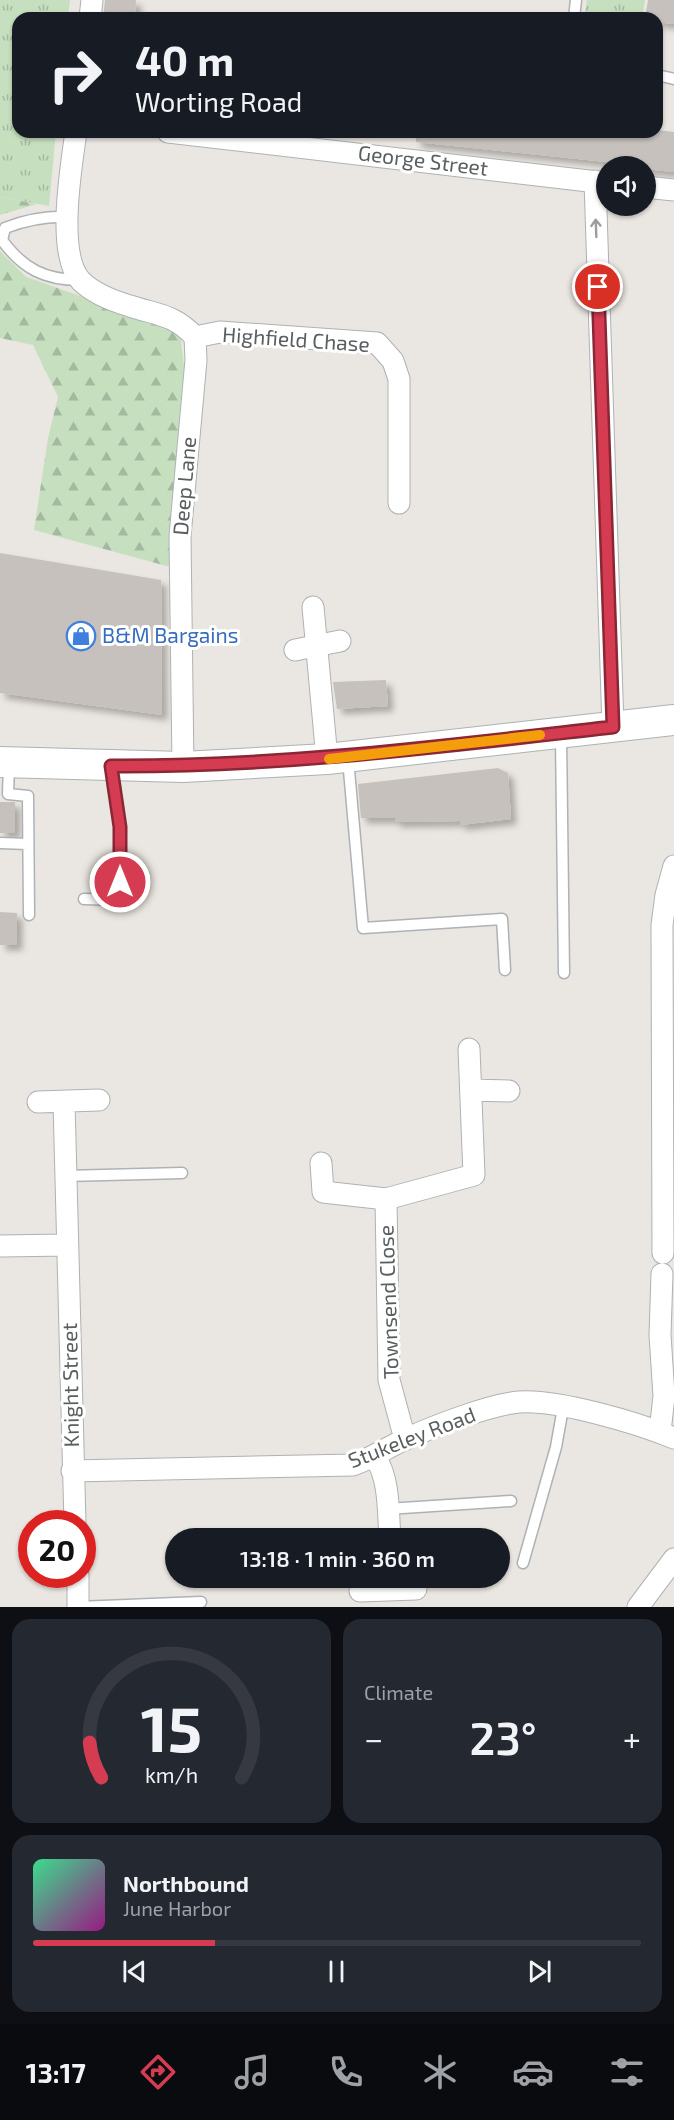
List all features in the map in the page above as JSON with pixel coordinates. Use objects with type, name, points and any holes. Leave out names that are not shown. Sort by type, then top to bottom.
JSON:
[{"type":"street","points":[[75,138],[68,217],[68,251],[80,280],[110,300],[170,316],[195,337]]},
{"type":"street","name":"George Street","points":[[220,138],[596,182]]},
{"type":"street","points":[[656,188],[674,190]]},
{"type":"street","points":[[601,216],[613,727]]},
{"type":"street","name":"Highfield Chase","points":[[195,337],[220,333],[377,343],[393,361],[399,379],[399,503]]},
{"type":"street","name":"Deep Lane","points":[[183,766],[180,536],[196,360],[195,337]]},
{"type":"street","points":[[313,607],[337,758]]},
{"type":"street","points":[[295,650],[340,641]]},
{"type":"street","points":[[5,762],[183,766],[337,758],[674,720]]},
{"type":"street","points":[[667,1435],[660,1335],[666,1267],[662,935],[666,895],[674,866]]},
{"type":"street","name":"Townsend Close","points":[[321,1163],[323,1192],[386,1199],[474,1175],[469,1048]]},
{"type":"street","points":[[471,1090],[509,1091]]},
{"type":"street","points":[[38,1102],[99,1100]]},
{"type":"street","name":"Knight Street","points":[[64,1102],[67,1245],[72,1335],[74,1510]]},
{"type":"street","name":"Townsend Close","points":[[386,1199],[389,1380],[405,1439]]},
{"type":"street","points":[[0,1246],[67,1245]]},
{"type":"street","name":"Stukeley Road","points":[[72,1471],[353,1465],[375,1457],[405,1439],[506,1404],[526,1402],[615,1418],[667,1435]]},
{"type":"street","points":[[375,1457],[380,1464],[389,1528]]},
{"type":"street","points":[[638,1607],[674,1559]]},
{"type":"street","points":[[78,1588],[78,1607]]},
{"type":"street","points":[[360,1591],[374,1588]]},
{"type":"street","points":[[411,1588],[416,1589]]},
{"type":"lane","points":[[68,217],[48,216],[19,223],[5,228],[2,240],[12,254],[39,273],[53,279],[80,280]]},
{"type":"lane","points":[[561,732],[564,973]]},
{"type":"lane","points":[[337,758],[363,928],[502,919],[505,970]]},
{"type":"lane","points":[[5,762],[8,794],[28,796],[29,915]]},
{"type":"lane","points":[[84,899],[120,900],[120,827],[111,766]]},
{"type":"lane","points":[[0,843],[28,844]]},
{"type":"lane","points":[[65,1176],[182,1173]]},
{"type":"lane","points":[[523,1563],[556,1447],[563,1408]]},
{"type":"lane","points":[[387,1509],[511,1501]]},
{"type":"lane","points":[[78,1607],[201,1602]]},
{"type":"green space","points":[[0,0],[70,0],[69,12],[12,12],[12,138],[55,138],[49,206],[0,197]]},
{"type":"green space","points":[[587,0],[645,0],[643,12],[585,12]]},
{"type":"green space","points":[[0,197],[37,204],[0,215]]},
{"type":"green space","points":[[0,251],[26,277],[180,331],[186,385],[174,568],[34,530],[48,438],[58,397],[33,345],[0,338]]},
{"type":"building","points":[[105,0],[136,0],[135,12],[104,12]]},
{"type":"building","points":[[648,0],[674,0],[674,24],[663,23],[663,12],[646,12]]},
{"type":"building","points":[[663,131],[674,132],[674,172],[656,170],[656,156],[596,156],[596,161],[416,142],[416,138],[663,138]]},
{"type":"building","name":"B&M Bargains","points":[[0,553],[161,580],[162,715],[0,693]]},
{"type":"building","points":[[386,680],[388,706],[337,709],[333,682]]},
{"type":"building","points":[[498,768],[508,773],[511,819],[460,825],[460,821],[395,822],[395,818],[361,818],[358,784]]},
{"type":"building","points":[[0,802],[15,802],[15,833],[0,833]]},
{"type":"building","points":[[0,912],[17,913],[17,945],[0,945]]},
{"type":"slow traffic","points":[[329,759],[540,735]]},
{"type":"place","name":"B&M Bargains","points":[[81,636]]},
{"type":"route","points":[[120,882],[120,827],[111,766],[183,766],[327,759],[613,727],[598,287]]}]
